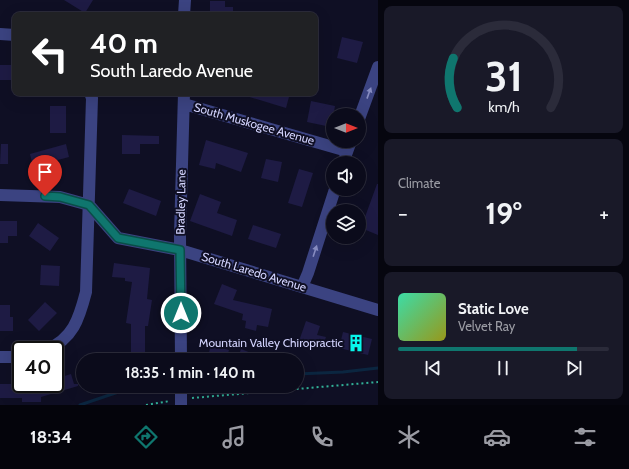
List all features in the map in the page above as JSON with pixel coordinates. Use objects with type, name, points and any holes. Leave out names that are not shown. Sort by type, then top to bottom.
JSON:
[{"type":"street","points":[[184,0],[184,12]]},
{"type":"street","points":[[0,34],[12,35]]},
{"type":"street","points":[[363,108],[378,67]]},
{"type":"street","points":[[62,341],[70,334],[80,315],[86,292],[91,96]]},
{"type":"street","name":"South Muskogee Avenue","points":[[184,99],[326,139]]},
{"type":"street","name":"Bradley Lane","points":[[181,353],[180,250],[184,99]]},
{"type":"street","points":[[0,195],[60,197],[89,205]]},
{"type":"street","points":[[302,287],[308,273],[333,196]]},
{"type":"street","name":"South Laredo Avenue","points":[[89,205],[118,238],[180,250],[378,310]]},
{"type":"street","points":[[0,357],[12,357]]},
{"type":"path","points":[[146,405],[378,382]]},
{"type":"building","points":[[64,0],[93,0],[86,12]]},
{"type":"building","points":[[210,1],[225,1],[225,7],[233,7],[233,12],[210,12]]},
{"type":"building","points":[[342,37],[363,42],[357,63],[337,58]]},
{"type":"building","points":[[0,65],[12,65],[12,80],[0,80]]},
{"type":"building","points":[[246,96],[289,96],[286,108]]},
{"type":"building","points":[[311,101],[335,106],[335,108],[326,108],[326,126],[307,122]]},
{"type":"building","points":[[50,106],[66,106],[66,133],[50,133]]},
{"type":"building","points":[[122,135],[159,136],[159,144],[140,144],[140,154],[122,154]]},
{"type":"building","points":[[206,140],[248,153],[241,172],[216,163],[215,169],[199,165]]},
{"type":"building","points":[[1,144],[8,144],[8,164],[0,164]]},
{"type":"building","points":[[66,144],[69,157],[54,161],[55,165],[34,171],[30,154]]},
{"type":"building","points":[[266,159],[282,162],[278,182],[261,178]]},
{"type":"building","points":[[299,169],[313,173],[302,207],[288,203]]},
{"type":"building","points":[[378,184],[378,235],[366,230],[366,214]]},
{"type":"building","points":[[129,189],[161,201],[156,216],[123,203]]},
{"type":"building","points":[[200,194],[221,202],[217,213],[237,220],[232,236],[190,221]]},
{"type":"building","points":[[0,221],[17,221],[17,236],[8,236],[8,243],[0,243]]},
{"type":"building","points":[[38,223],[59,238],[50,251],[29,236]]},
{"type":"building","points":[[253,225],[281,234],[276,248],[248,239]]},
{"type":"building","points":[[114,263],[150,268],[147,299],[152,300],[148,326],[145,326],[145,353],[131,353],[131,324],[126,323],[132,282],[125,281],[125,278],[112,277]]},
{"type":"building","points":[[41,265],[60,266],[59,286],[40,285]]},
{"type":"building","points":[[222,284],[237,290],[233,300],[272,309],[268,327],[257,325],[256,331],[245,328],[246,321],[242,320],[243,314],[214,304]]},
{"type":"building","points":[[45,302],[57,313],[39,331],[28,320]]},
{"type":"building","points":[[0,305],[10,305],[10,317],[13,317],[13,331],[0,331]]},
{"type":"building","points":[[306,321],[320,326],[317,335],[326,337],[322,348],[299,341]]},
{"type":"building","name":"Mountain Valley Chiropractic","points":[[343,332],[372,339],[368,355],[339,348]]},
{"type":"building","points":[[212,341],[223,344],[222,348],[229,350],[228,353],[209,353]]},
{"type":"building","points":[[241,349],[251,353],[240,353]]},
{"type":"building","points":[[71,374],[76,387],[64,390],[64,376]]},
{"type":"building","points":[[0,384],[12,384],[12,393],[54,393],[41,397],[41,402],[22,402],[22,398],[0,398]]},
{"type":"waterway","points":[[304,374],[343,372],[378,368]]},
{"type":"waterway","points":[[80,405],[115,393]]},
{"type":"place","name":"Mountain Valley Chiropractic","points":[[356,343]]},
{"type":"route","points":[[45,196],[60,197],[89,205],[118,238],[180,250],[181,313]]}]
